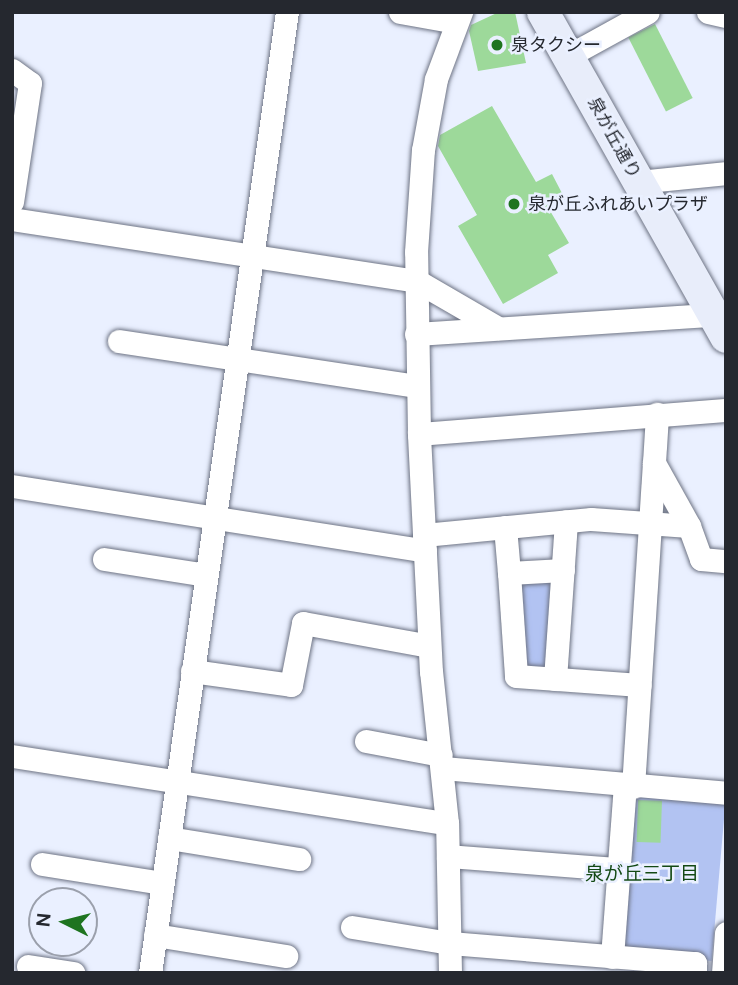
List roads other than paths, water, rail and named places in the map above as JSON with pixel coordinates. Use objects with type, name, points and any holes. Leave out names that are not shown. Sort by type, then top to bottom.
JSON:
[{"type":"street","points":[[149,973],[287,12]]},
{"type":"street","points":[[400,12],[458,17],[436,79],[423,150],[416,334],[429,646],[447,823],[450,973]]},
{"type":"street","name":"泉が丘通り","points":[[544,12],[719,326]]},
{"type":"street","points":[[568,56],[648,12]]},
{"type":"street","points":[[708,12],[726,16]]},
{"type":"street","points":[[12,70],[30,83],[12,202]]},
{"type":"street","points":[[638,182],[726,173]]},
{"type":"street","points":[[12,219],[251,254],[417,282],[498,328]]},
{"type":"street","points":[[416,334],[498,328],[719,326]]},
{"type":"street","points":[[119,341],[418,386]]},
{"type":"street","points":[[419,435],[726,410]]},
{"type":"street","points":[[612,957],[618,869],[640,685],[657,414]]},
{"type":"street","points":[[654,463],[689,526],[701,559],[726,561]]},
{"type":"street","points":[[12,486],[214,518],[425,543],[505,527],[566,522],[651,522],[689,526]]},
{"type":"street","points":[[555,679],[566,522]]},
{"type":"street","points":[[505,527],[516,676],[640,685]]},
{"type":"street","points":[[104,559],[206,575]]},
{"type":"street","points":[[509,573],[563,569]]},
{"type":"street","points":[[192,671],[291,685],[303,624],[429,646]]},
{"type":"street","points":[[366,741],[442,761],[629,786],[726,793]]},
{"type":"street","points":[[12,756],[447,823]]},
{"type":"street","points":[[169,838],[299,859]]},
{"type":"street","points":[[447,856],[618,869]]},
{"type":"street","points":[[42,864],[162,883]]},
{"type":"street","points":[[352,927],[450,943],[695,963],[695,973]]},
{"type":"street","points":[[723,973],[726,933]]},
{"type":"street","points":[[155,935],[286,956]]},
{"type":"street","points":[[29,966],[73,973]]},
{"type":"place","name":"泉タクシー","points":[[497,45]]},
{"type":"place","name":"泉が丘ふれあいプラザ","points":[[514,204]]},
{"type":"district","name":"泉が丘三丁目","points":[[642,874]]}]
